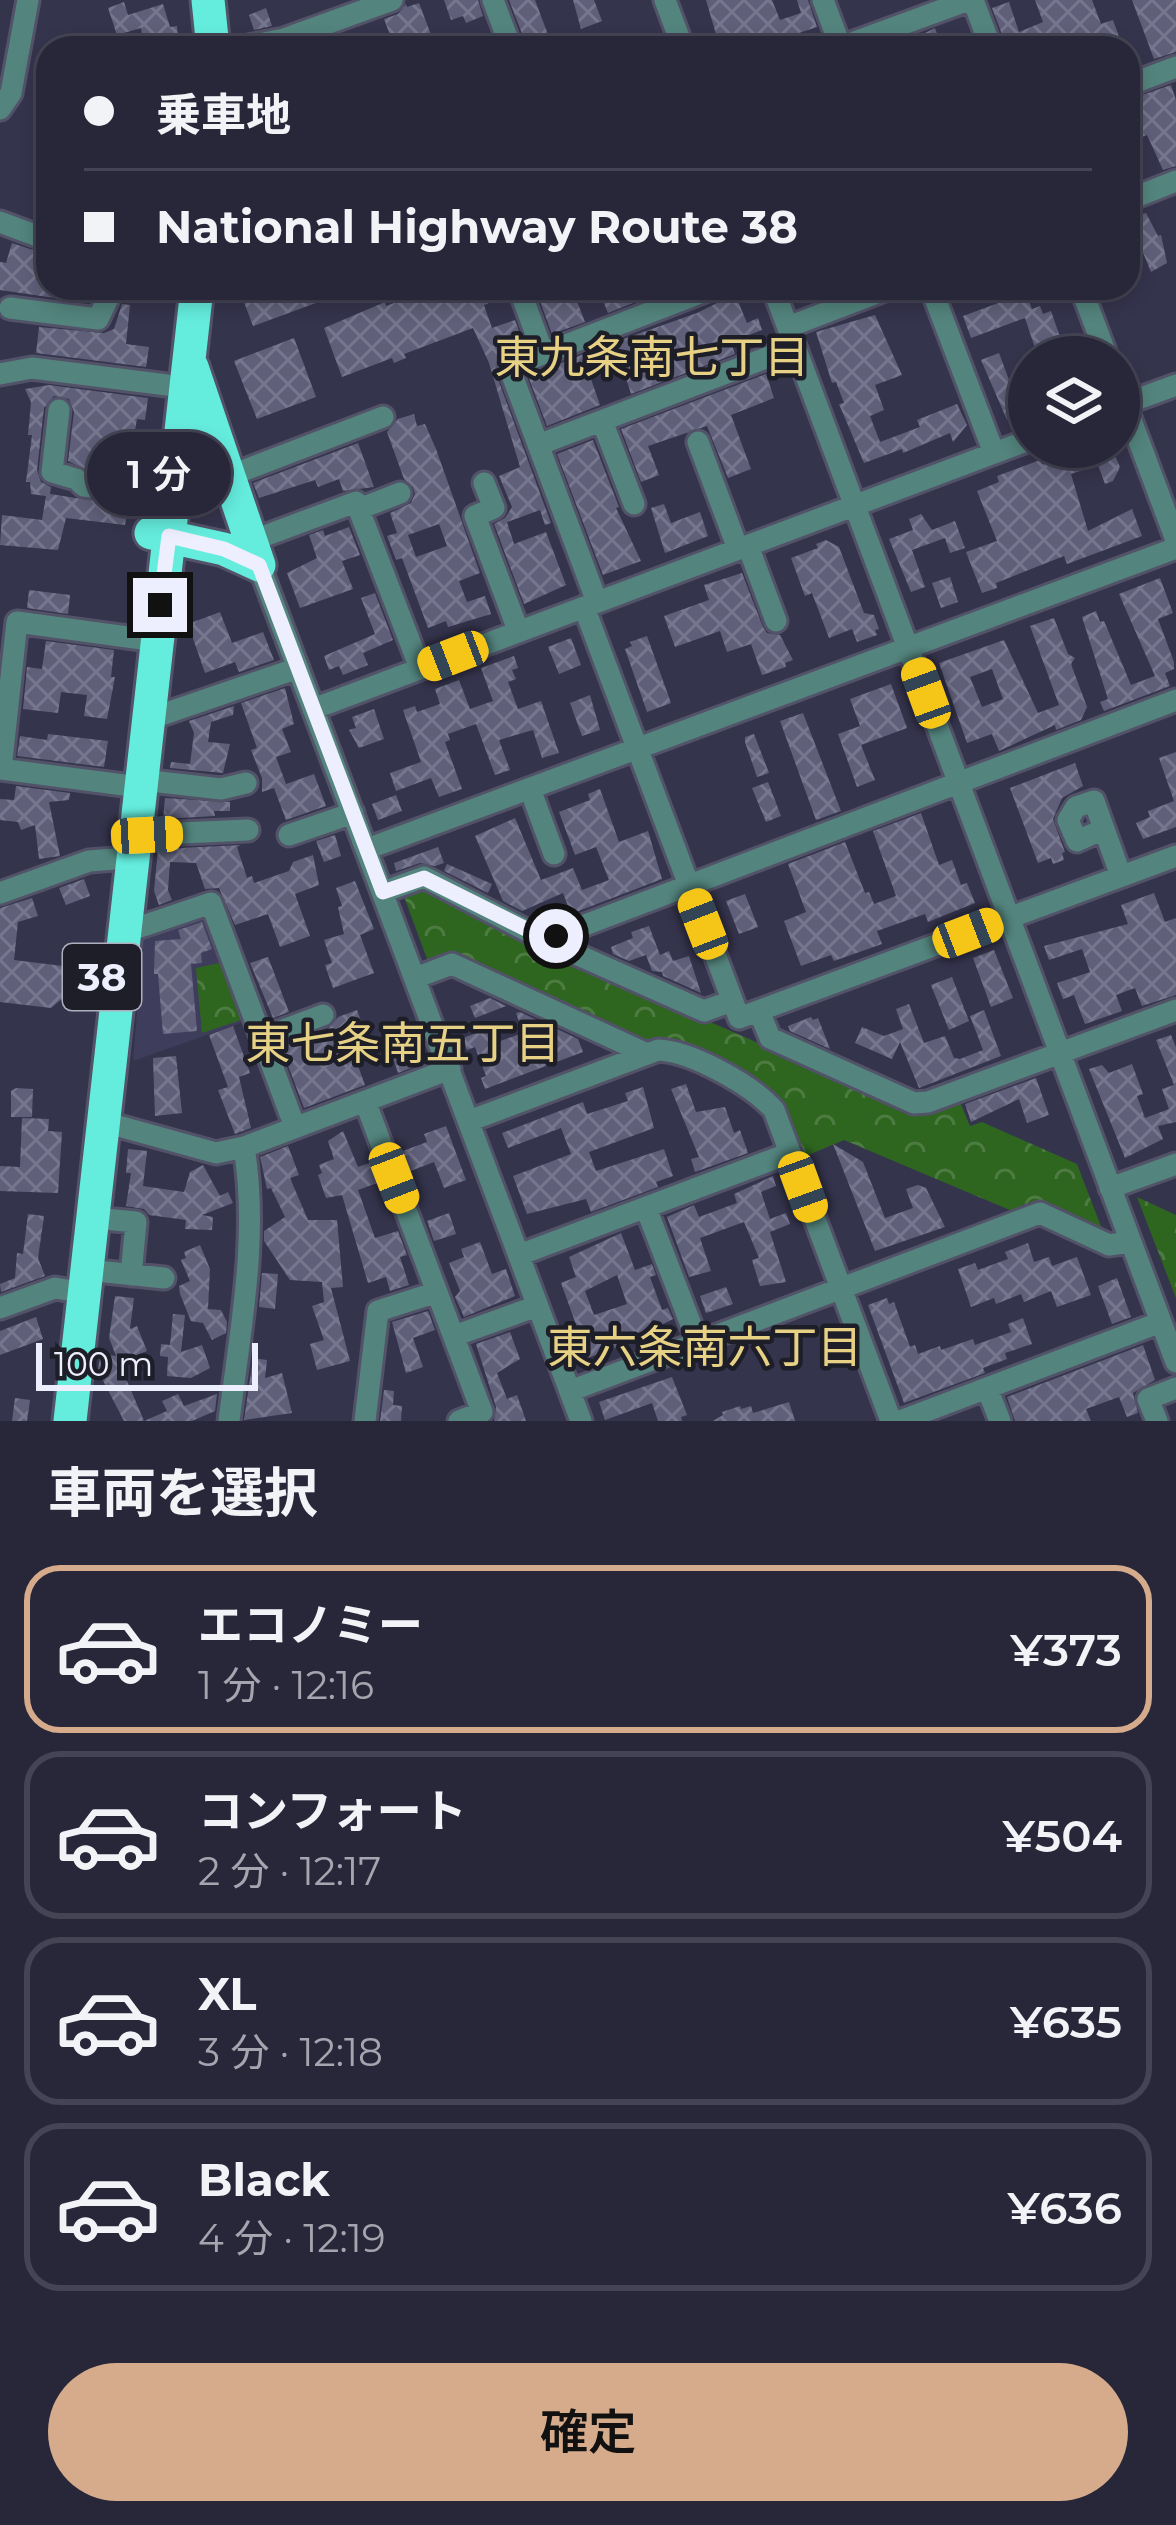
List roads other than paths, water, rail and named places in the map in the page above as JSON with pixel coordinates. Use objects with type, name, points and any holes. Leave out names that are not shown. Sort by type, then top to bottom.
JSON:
[{"type":"highway","points":[[190,0],[194,36]]},
{"type":"highway","points":[[208,0],[212,36]]},
{"type":"highway","name":"38","points":[[133,782],[149,712],[160,534],[155,494],[177,300]]},
{"type":"highway","name":"38","points":[[52,1421],[77,1280],[133,782],[142,639],[196,300]]},
{"type":"highway","points":[[160,534],[255,553],[189,359]]},
{"type":"highway","name":"38","points":[[70,1421],[77,1280],[93,1218],[126,926],[126,847]]},
{"type":"street","points":[[0,109],[11,93],[28,0]]},
{"type":"street","points":[[292,36],[392,0]]},
{"type":"street","points":[[493,0],[506,36]]},
{"type":"street","points":[[665,0],[678,36]]},
{"type":"street","points":[[823,0],[836,36]]},
{"type":"street","points":[[873,36],[971,0],[986,36]]},
{"type":"street","points":[[1140,80],[1176,67]]},
{"type":"street","points":[[1140,195],[1176,181]]},
{"type":"street","points":[[0,222],[36,236]]},
{"type":"street","points":[[10,308],[98,319],[107,300]]},
{"type":"street","points":[[523,300],[543,353]]},
{"type":"street","points":[[682,300],[509,367],[638,749],[740,1018],[1176,856]]},
{"type":"street","points":[[778,300],[1176,1362]]},
{"type":"street","points":[[538,445],[602,421],[866,300]]},
{"type":"street","points":[[936,300],[994,453]]},
{"type":"street","points":[[1086,300],[1099,336]]},
{"type":"street","points":[[0,374],[32,368],[167,386]]},
{"type":"street","points":[[1140,394],[1176,385]]},
{"type":"street","points":[[59,410],[52,472],[84,486],[155,494]]},
{"type":"street","points":[[229,476],[383,417]]},
{"type":"street","points":[[602,421],[634,504]]},
{"type":"street","points":[[698,442],[776,621]]},
{"type":"street","points":[[367,849],[909,648],[1174,530],[1140,446]]},
{"type":"street","points":[[313,709],[1008,448]]},
{"type":"street","points":[[484,483],[494,508],[475,516],[518,630]]},
{"type":"street","points":[[359,509],[400,494]]},
{"type":"street","points":[[420,668],[356,502],[255,553],[581,1421]]},
{"type":"street","points":[[142,639],[17,622],[0,769],[221,789],[246,782]]},
{"type":"street","points":[[149,712],[161,715],[298,668]]},
{"type":"street","points":[[383,892],[424,878],[536,934],[556,936],[688,885],[740,854],[959,782],[1176,700]]},
{"type":"street","points":[[530,789],[554,854]]},
{"type":"street","points":[[289,835],[353,812]]},
{"type":"street","points":[[0,893],[126,847],[248,830]]},
{"type":"street","points":[[1104,830],[1121,876]]},
{"type":"street","points":[[126,926],[136,928],[211,903],[295,1127]]},
{"type":"street","points":[[556,936],[560,947],[704,1011],[732,1001]]},
{"type":"street","points":[[415,978],[452,964],[647,1054]]},
{"type":"street","points":[[759,1011],[770,1038],[914,1103],[928,1102],[1176,1010]]},
{"type":"street","points":[[262,1038],[323,1015]]},
{"type":"street","points":[[469,1121],[647,1054],[675,1051],[760,1094],[774,1109],[890,1421]]},
{"type":"street","points":[[104,1122],[217,1153],[450,1069]]},
{"type":"street","points":[[365,1102],[482,1412],[459,1421]]},
{"type":"street","points":[[229,1421],[250,1255],[252,1196],[244,1147]]},
{"type":"street","points":[[519,1255],[790,1153]]},
{"type":"street","points":[[1110,1188],[1176,1164]]},
{"type":"street","points":[[646,1208],[698,1343]]},
{"type":"street","points":[[570,1391],[1040,1214],[1108,1245],[1130,1242]]},
{"type":"street","points":[[93,1218],[136,1222],[131,1275]]},
{"type":"street","points":[[0,1308],[77,1280],[131,1275],[164,1278]]},
{"type":"street","points":[[365,1421],[378,1312],[437,1292]]},
{"type":"street","points":[[454,1336],[537,1306]]},
{"type":"street","points":[[900,1421],[1161,1322]]},
{"type":"street","points":[[987,1388],[1000,1421]]},
{"type":"street","points":[[1157,1421],[1148,1399],[1176,1388]]},
{"type":"district","name":"東九条南七丁目","points":[[652,356]]},
{"type":"district","name":"東七条南五丁目","points":[[403,1042]]},
{"type":"district","name":"東六条南六丁目","points":[[705,1346]]}]
